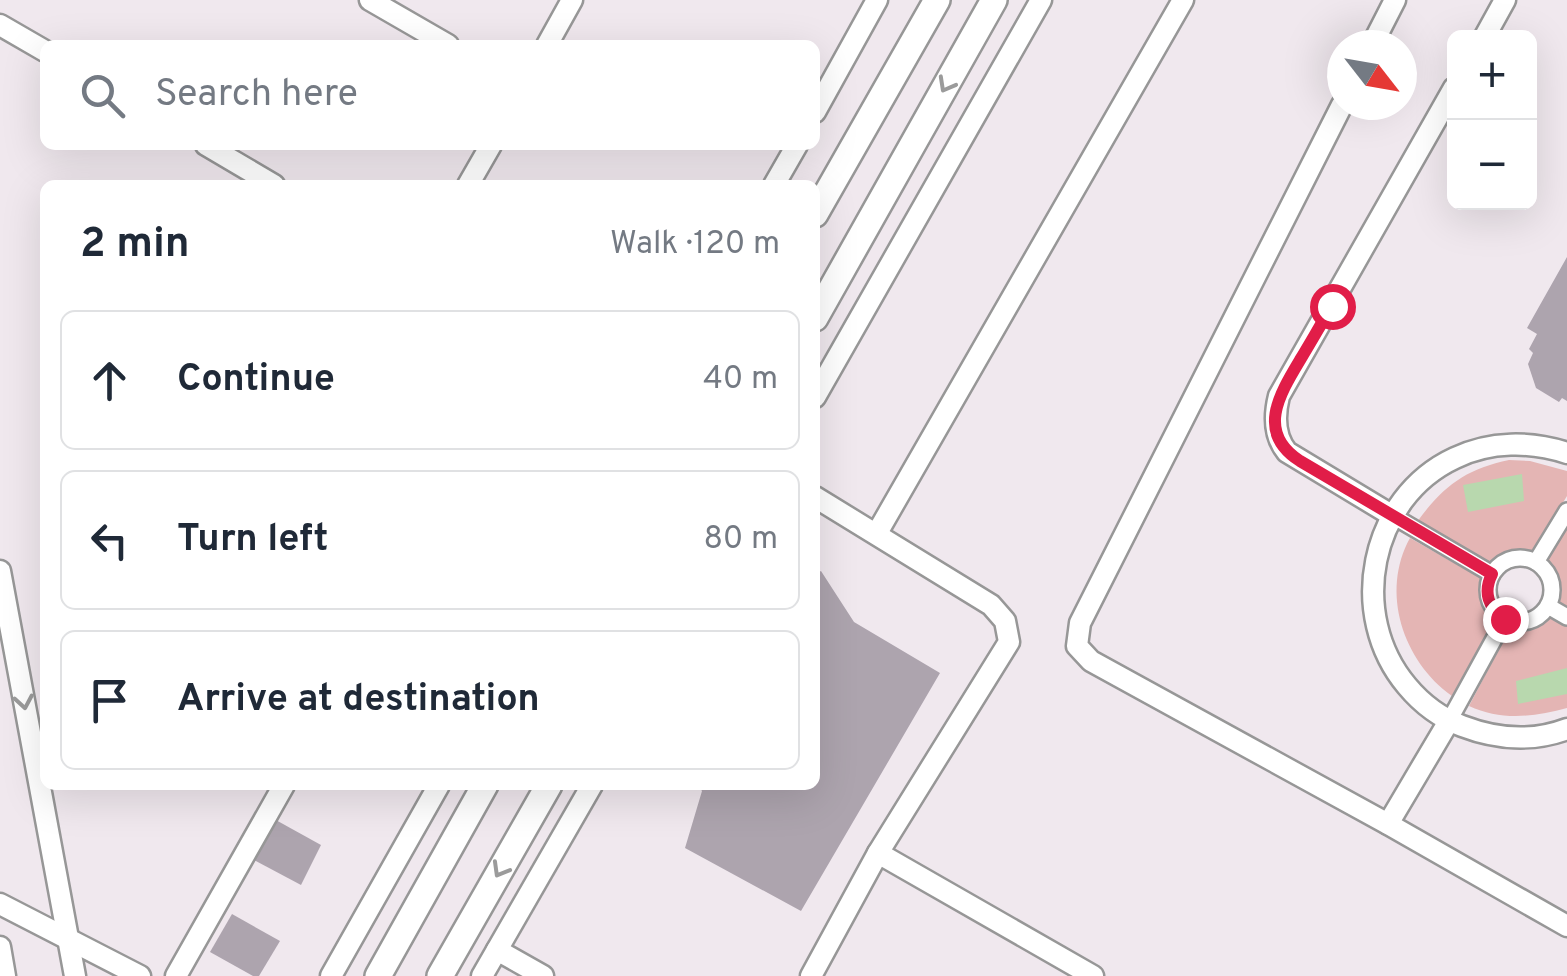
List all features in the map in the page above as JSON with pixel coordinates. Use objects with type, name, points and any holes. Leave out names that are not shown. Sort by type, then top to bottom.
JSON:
[{"type":"street","points":[[370,0],[439,40]]},
{"type":"street","points":[[550,40],[572,0]]},
{"type":"street","points":[[820,103],[877,0]]},
{"type":"street","points":[[820,205],[937,0]]},
{"type":"street","points":[[820,309],[994,0]]},
{"type":"street","points":[[820,388],[1042,0]]},
{"type":"street","points":[[877,533],[1184,0]]},
{"type":"street","points":[[1380,30],[1395,0]]},
{"type":"street","points":[[1488,30],[1505,0]]},
{"type":"street","points":[[0,25],[40,48]]},
{"type":"street","points":[[1447,100],[1279,396],[1275,415],[1279,443],[1287,452],[1492,574]]},
{"type":"street","points":[[1334,120],[1080,624],[1077,646],[1091,662],[1567,926]]},
{"type":"street","points":[[214,150],[266,180]]},
{"type":"street","points":[[471,180],[488,150]]},
{"type":"street","points":[[777,180],[794,150]]},
{"type":"street","points":[[1567,452],[1541,444],[1497,445],[1454,458],[1418,483],[1392,516],[1375,560],[1372,604],[1379,640],[1395,672],[1419,700],[1448,721],[1482,734],[1519,739],[1567,729]]},
{"type":"street","points":[[812,976],[878,853],[1008,642],[1005,621],[991,605],[820,500]]},
{"type":"street","points":[[1536,562],[1567,511]]},
{"type":"street","points":[[1512,559],[1536,562],[1550,579],[1548,606],[1532,620],[1521,623],[1505,619],[1488,600],[1492,574],[1512,559]]},
{"type":"street","points":[[0,571],[40,789]]},
{"type":"street","points":[[1548,606],[1567,617]]},
{"type":"street","points":[[1388,824],[1505,619]]},
{"type":"street","points":[[40,790],[75,976]]},
{"type":"street","points":[[176,976],[281,790]]},
{"type":"street","points":[[331,976],[436,790]]},
{"type":"street","points":[[378,976],[482,790]]},
{"type":"street","points":[[440,976],[546,790]]},
{"type":"street","points":[[482,976],[589,790]]},
{"type":"street","points":[[878,853],[1093,976]]},
{"type":"street","points":[[0,904],[140,976]]},
{"type":"street","points":[[0,947],[5,976]]},
{"type":"street","points":[[496,950],[542,976]]},
{"type":"shaded area","points":[[1509,460],[1567,471],[1567,496],[1531,555],[1512,555],[1493,564],[1417,522],[1436,498],[1457,481],[1480,468]]},
{"type":"shaded area","points":[[1522,474],[1524,501],[1468,512],[1463,485]]},
{"type":"shaded area","points":[[1567,525],[1567,608],[1556,602],[1557,587],[1545,563]]},
{"type":"shaded area","points":[[1410,538],[1484,580],[1484,600],[1495,619],[1452,696],[1421,664],[1401,624],[1397,581]]},
{"type":"shaded area","points":[[1549,616],[1567,627],[1567,708],[1518,716],[1493,714],[1469,706],[1510,628],[1528,627]]},
{"type":"shaded area","points":[[1567,668],[1567,694],[1518,704],[1516,681]]},
{"type":"building","points":[[1567,257],[1567,401],[1562,398],[1559,402],[1536,388],[1528,364],[1533,353],[1529,349],[1537,334],[1527,328]]},
{"type":"building","points":[[820,572],[854,622],[940,673],[801,911],[685,848],[701,790],[820,790]]},
{"type":"building","points":[[274,819],[321,845],[301,885],[252,859]]},
{"type":"building","points":[[232,914],[280,941],[259,976],[210,952]]},
{"type":"route","points":[[1332,306],[1279,396],[1275,415],[1279,443],[1300,461],[1492,574],[1488,600],[1505,619]]}]
